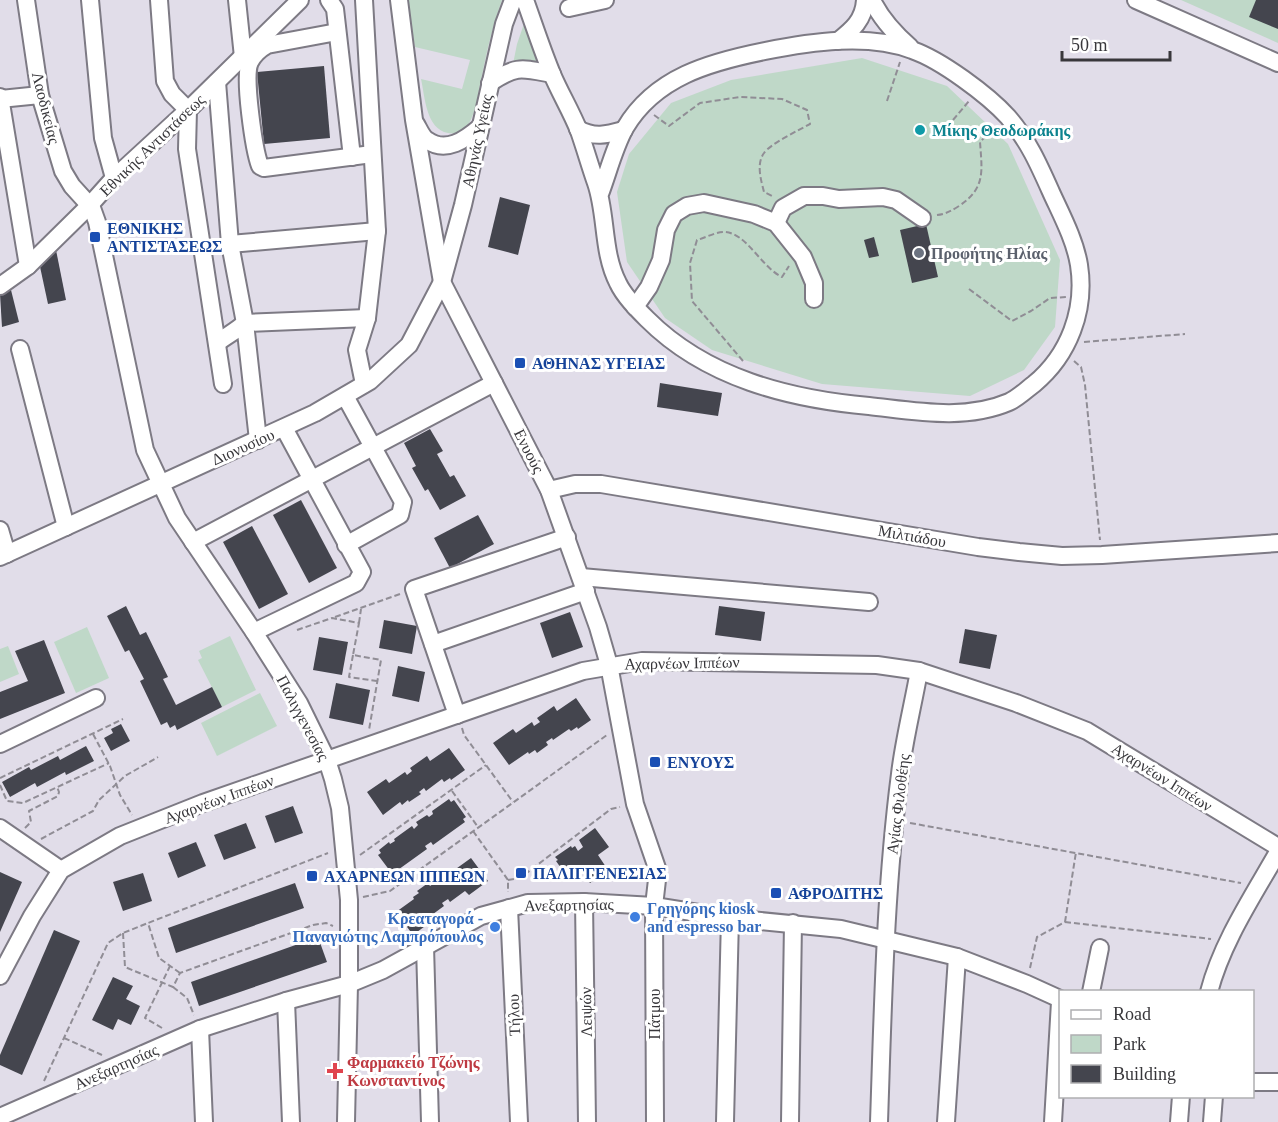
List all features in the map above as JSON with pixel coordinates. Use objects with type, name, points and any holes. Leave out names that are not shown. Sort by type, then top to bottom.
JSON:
[{"type":"street","name":"Λαοδικείας","points":[[26,0],[40,95],[63,171],[72,186],[92,208],[97,222],[145,450],[160,484]]},
{"type":"street","points":[[90,0],[102,138],[114,178]]},
{"type":"street","points":[[159,0],[165,81],[172,94],[188,110],[187,149],[223,384]]},
{"type":"street","points":[[237,0],[243,57]]},
{"type":"street","name":"Εθνικής Αντιστάσεως","points":[[0,286],[28,266],[114,178],[188,110],[300,0]]},
{"type":"street","points":[[329,0],[335,9],[352,157]]},
{"type":"street","points":[[364,0],[377,231],[367,318],[357,350],[364,384]]},
{"type":"street","name":"Ενυούς","points":[[399,0],[414,120],[442,282],[549,490],[584,584],[609,665],[635,804],[658,871],[654,906]]},
{"type":"street","name":"Αθηνάς Υγείας","points":[[442,282],[463,205],[504,24],[513,0]]},
{"type":"street","points":[[525,0],[552,74],[578,129],[600,194],[609,255],[618,283],[635,307],[663,335],[701,360],[730,374],[763,387],[805,399],[935,412],[975,413],[1012,401],[1039,380],[1058,359],[1073,332],[1081,296],[1079,263],[1064,220],[1030,145],[1007,116],[979,90],[909,49],[878,12],[872,0]]},
{"type":"street","points":[[569,8],[605,0]]},
{"type":"street","points":[[838,41],[856,26],[865,6],[865,0]]},
{"type":"street","points":[[1136,0],[1278,63]]},
{"type":"street","points":[[338,32],[267,45],[258,50],[249,63],[247,75],[255,150],[260,166],[264,168],[372,154]]},
{"type":"street","points":[[600,194],[624,130],[642,106],[659,89],[684,74],[723,59],[796,45],[838,41],[874,42],[909,49]]},
{"type":"street","points":[[490,83],[508,70],[526,69],[552,74]]},
{"type":"street","points":[[217,82],[230,244],[244,323],[258,440]]},
{"type":"street","points":[[28,266],[0,99],[40,95]]},
{"type":"street","points":[[414,120],[426,140],[439,145],[452,145],[465,140],[480,127]]},
{"type":"street","points":[[578,129],[589,135],[605,136],[624,130]]},
{"type":"street","points":[[776,223],[783,208],[804,196],[838,199],[883,197],[896,200],[922,218]]},
{"type":"street","points":[[635,307],[649,287],[661,260],[666,230],[674,214],[687,206],[704,203],[754,214],[776,223],[799,252],[810,272],[814,282],[814,299]]},
{"type":"street","points":[[230,244],[377,231]]},
{"type":"street","name":"Διονυσίου","points":[[4,556],[284,428],[345,396],[364,384],[409,345],[442,282]]},
{"type":"street","points":[[217,343],[235,332],[244,323],[367,318]]},
{"type":"street","points":[[20,349],[66,527]]},
{"type":"street","points":[[193,542],[494,383]]},
{"type":"street","points":[[345,396],[403,502],[400,514],[346,545]]},
{"type":"street","points":[[254,632],[356,583],[362,572],[284,428]]},
{"type":"street","name":"Παλιγγενεσίας","points":[[160,484],[177,518],[299,702],[327,760],[340,808],[349,900],[346,1122]]},
{"type":"street","name":"Μιλτιάδου","points":[[549,490],[575,484],[601,484],[978,547],[1062,556],[1278,543]]},
{"type":"street","points":[[0,530],[4,556]]},
{"type":"street","points":[[457,715],[414,589],[567,537]]},
{"type":"street","points":[[433,644],[584,584],[869,602]]},
{"type":"street","name":"Αχαρνέων Ιππέων","points":[[0,976],[32,916],[61,870],[96,848],[203,803],[583,670],[642,661],[877,665],[919,671],[1016,703],[1087,730],[1278,847]]},
{"type":"street","name":"Αγίας Φιλοθέης","points":[[879,1122],[885,938],[895,820],[900,772],[919,671]]},
{"type":"street","points":[[0,744],[96,698]]},
{"type":"street","points":[[0,828],[61,870]]},
{"type":"street","points":[[1209,990],[1212,978],[1228,941],[1278,852]]},
{"type":"street","name":"Ανεξαρτησίας","points":[[0,1117],[200,1029],[286,1001],[349,984],[383,970],[481,916],[528,903],[584,902],[654,906],[730,918],[841,928],[957,957],[1027,984],[1059,1000]]},
{"type":"street","name":"Λειψών","points":[[584,902],[587,1122]]},
{"type":"street","name":"Πάτμου","points":[[654,906],[655,1122]]},
{"type":"street","name":"Τήλου","points":[[509,908],[519,1122]]},
{"type":"street","points":[[724,1122],[730,918]]},
{"type":"street","points":[[790,1122],[793,923]]},
{"type":"street","points":[[425,946],[430,1122]]},
{"type":"street","points":[[1091,990],[1100,948]]},
{"type":"street","points":[[946,1122],[957,957]]},
{"type":"street","points":[[286,1001],[291,1122]]},
{"type":"street","points":[[1053,1122],[1059,1017]]},
{"type":"street","points":[[200,1029],[204,1122]]},
{"type":"street","points":[[1254,1082],[1278,1082]]},
{"type":"street","points":[[1179,1122],[1181,1098]]},
{"type":"street","points":[[1212,1122],[1214,1098]]},
{"type":"path","points":[[887,101],[909,49]]},
{"type":"path","points":[[953,120],[979,90]]},
{"type":"path","points":[[642,106],[669,126],[700,103],[740,97],[782,99],[807,110],[810,124],[764,153],[759,171],[764,192],[777,199]]},
{"type":"path","points":[[922,218],[947,214],[973,196],[982,172],[980,142],[1007,116]]},
{"type":"path","points":[[743,361],[692,301],[690,263],[697,240],[724,232],[741,238],[771,272],[782,277],[799,252]]},
{"type":"path","points":[[969,289],[1012,321],[1050,298],[1081,296]]},
{"type":"path","points":[[1065,347],[1185,334]]},
{"type":"path","points":[[1065,347],[1081,367],[1085,385],[1102,555]]},
{"type":"path","points":[[291,632],[414,589]]},
{"type":"path","points":[[362,608],[349,677],[377,681]]},
{"type":"path","points":[[332,618],[359,623]]},
{"type":"path","points":[[353,655],[381,660],[366,747]]},
{"type":"path","points":[[457,715],[464,735],[513,802]]},
{"type":"path","points":[[0,778],[123,719]]},
{"type":"path","points":[[349,900],[390,891],[604,736],[622,733]]},
{"type":"path","points":[[93,734],[109,763],[120,795],[140,828]]},
{"type":"path","points":[[20,843],[93,811],[99,800],[133,770],[158,758]]},
{"type":"path","points":[[0,785],[7,801],[23,803],[109,763]]},
{"type":"path","points":[[52,1096],[42,1084],[108,943],[123,933],[148,923],[345,853],[368,850],[486,765]]},
{"type":"path","points":[[20,843],[32,817],[29,811],[57,796],[59,792],[57,787]]},
{"type":"path","points":[[451,790],[478,827]]},
{"type":"path","points":[[508,880],[520,878],[611,809],[635,804]]},
{"type":"path","points":[[895,820],[1258,887]]},
{"type":"path","points":[[473,831],[508,880],[509,908]]},
{"type":"path","points":[[1065,922],[1076,852]]},
{"type":"path","points":[[1027,984],[1037,937],[1065,922],[1228,941]]},
{"type":"path","points":[[148,923],[159,958],[180,973]]},
{"type":"path","points":[[173,987],[180,973],[313,925],[326,923],[349,934]]},
{"type":"path","points":[[123,933],[125,967],[173,987],[187,998],[200,1029]]},
{"type":"path","points":[[170,966],[145,1018],[181,1037]]},
{"type":"path","points":[[64,1038],[122,1064]]},
{"type":"green space","points":[[407,0],[502,0],[473,114],[468,125],[460,132],[448,133],[435,125],[428,111],[421,79],[462,89],[470,60],[415,47]]},
{"type":"green space","points":[[1181,0],[1278,0],[1278,43]]},
{"type":"green space","points":[[526,18],[544,65],[513,64]]},
{"type":"green space","points":[[862,58],[947,86],[1008,144],[1060,260],[1055,327],[1024,370],[970,396],[822,384],[712,350],[665,318],[627,262],[617,192],[629,154],[671,103],[731,80]]},
{"type":"green space","points":[[87,627],[109,678],[76,693],[54,642]]},
{"type":"green space","points":[[230,636],[256,690],[222,707],[198,660],[202,658],[199,651]]},
{"type":"green space","points":[[8,646],[19,674],[0,682],[0,649]]},
{"type":"green space","points":[[260,693],[277,726],[217,756],[201,723]]},
{"type":"building","points":[[1256,0],[1278,0],[1278,29],[1249,17]]},
{"type":"building","points":[[324,66],[330,138],[264,144],[257,72]]},
{"type":"building","points":[[500,197],[530,205],[518,255],[488,247]]},
{"type":"building","name":"Προφήτης Ηλίας","points":[[926,224],[938,277],[912,283],[900,230]]},
{"type":"building","points":[[874,237],[879,256],[869,258],[864,240]]},
{"type":"building","points":[[56,250],[66,300],[48,304],[39,262]]},
{"type":"building","points":[[10,286],[19,322],[2,327],[0,294]]},
{"type":"building","points":[[660,383],[722,393],[718,416],[657,407]]},
{"type":"building","points":[[430,429],[443,451],[437,454],[450,477],[454,475],[466,496],[440,510],[428,489],[425,491],[412,468],[416,466],[404,443]]},
{"type":"building","points":[[301,500],[337,568],[309,583],[273,515]]},
{"type":"building","points":[[478,515],[494,544],[450,568],[434,538]]},
{"type":"building","points":[[252,526],[288,594],[259,609],[223,542]]},
{"type":"building","points":[[126,606],[140,635],[146,632],[168,677],[163,679],[176,705],[212,687],[222,707],[177,730],[175,725],[170,728],[167,722],[161,725],[140,681],[144,679],[129,650],[125,652],[107,616]]},
{"type":"building","points":[[719,606],[765,612],[761,641],[715,635]]},
{"type":"building","points":[[570,612],[583,647],[552,658],[540,623]]},
{"type":"building","points":[[384,620],[417,626],[412,654],[379,648]]},
{"type":"building","points":[[965,629],[997,635],[990,669],[959,663]]},
{"type":"building","points":[[319,637],[348,642],[342,675],[313,670]]},
{"type":"building","points":[[44,640],[65,693],[0,719],[0,692],[28,681],[15,651]]},
{"type":"building","points":[[398,666],[425,672],[419,702],[392,696]]},
{"type":"building","points":[[336,683],[370,690],[363,725],[329,718]]},
{"type":"building","points":[[576,698],[591,720],[578,729],[577,727],[571,731],[569,729],[553,740],[552,738],[546,742],[548,745],[537,753],[535,750],[529,754],[528,752],[509,765],[493,743],[513,729],[516,733],[532,722],[534,726],[540,722],[537,718],[554,706],[557,711]]},
{"type":"building","points":[[121,724],[130,741],[111,751],[104,738],[113,733],[111,729]]},
{"type":"building","points":[[86,746],[94,761],[66,775],[65,772],[37,787],[35,783],[10,797],[2,782],[29,767],[31,770],[58,756],[60,760]]},
{"type":"building","points":[[449,748],[465,770],[451,780],[450,778],[444,782],[442,779],[426,791],[424,788],[419,792],[421,794],[409,802],[408,800],[402,805],[400,802],[383,815],[367,792],[386,779],[389,783],[405,772],[407,775],[412,771],[410,768],[427,756],[430,761]]},
{"type":"building","points":[[449,799],[451,802],[454,800],[466,817],[463,819],[465,822],[433,845],[431,842],[425,846],[427,849],[395,872],[393,869],[390,871],[378,855],[381,853],[379,850],[389,842],[390,844],[395,841],[394,839],[412,826],[414,829],[418,825],[416,822],[427,815],[429,817],[433,814],[432,811]]},
{"type":"building","points":[[293,806],[303,833],[275,843],[265,816]]},
{"type":"building","points":[[246,823],[256,848],[224,860],[214,835]]},
{"type":"building","points":[[595,828],[609,847],[598,855],[608,870],[590,883],[583,873],[570,881],[555,857],[571,846],[572,848],[575,846],[578,851],[583,847],[579,840]]},
{"type":"building","points":[[196,842],[206,866],[178,878],[168,853]]},
{"type":"building","points":[[471,858],[488,881],[469,895],[465,891],[450,902],[448,899],[442,903],[444,906],[429,917],[432,921],[413,935],[396,912],[414,899],[413,897],[419,893],[417,891],[428,883],[430,886],[436,882],[434,879],[444,871],[446,873],[452,869],[453,871]]},
{"type":"building","points":[[0,872],[22,882],[0,932]]},
{"type":"building","points":[[143,873],[152,901],[123,911],[113,882]]},
{"type":"building","points":[[295,883],[304,908],[176,953],[168,928]]},
{"type":"building","points":[[54,930],[80,941],[22,1075],[0,1065],[0,1055]]},
{"type":"building","points":[[318,937],[327,962],[199,1006],[191,982]]},
{"type":"building","points":[[113,977],[133,986],[126,999],[140,1006],[131,1025],[118,1019],[113,1030],[92,1020]]},
{"type":"place","name":"Μίκης Θεοδωράκης","points":[[920,130]]},
{"type":"place","name":"ΕΘΝΙΚΗΣ ΑΝΤΙΣΤΑΣΕΩΣ","points":[[95,237]]},
{"type":"place","name":"Προφήτης Ηλίας","points":[[919,253]]},
{"type":"place","name":"ΑΘΗΝΑΣ ΥΓΕΙΑΣ","points":[[520,363]]},
{"type":"place","name":"ΕΝΥΟΥΣ","points":[[655,762]]},
{"type":"place","name":"ΠΑΛΙΓΓΕΝΕΣΙΑΣ","points":[[521,873]]},
{"type":"place","name":"ΑΧΑΡΝΕΩΝ ΙΠΠΕΩΝ","points":[[312,876]]},
{"type":"place","name":"ΑΦΡΟΔΙΤΗΣ","points":[[776,893]]},
{"type":"place","name":"Γρηγόρης kiosk and espresso bar","points":[[635,917]]},
{"type":"place","name":"Κρεαταγορά - Παναγιώτης Λαμπρόπουλος","points":[[495,927]]},
{"type":"place","name":"Φαρμακείο Τζώνης Κωνσταντίνος","points":[[335,1071]]}]
